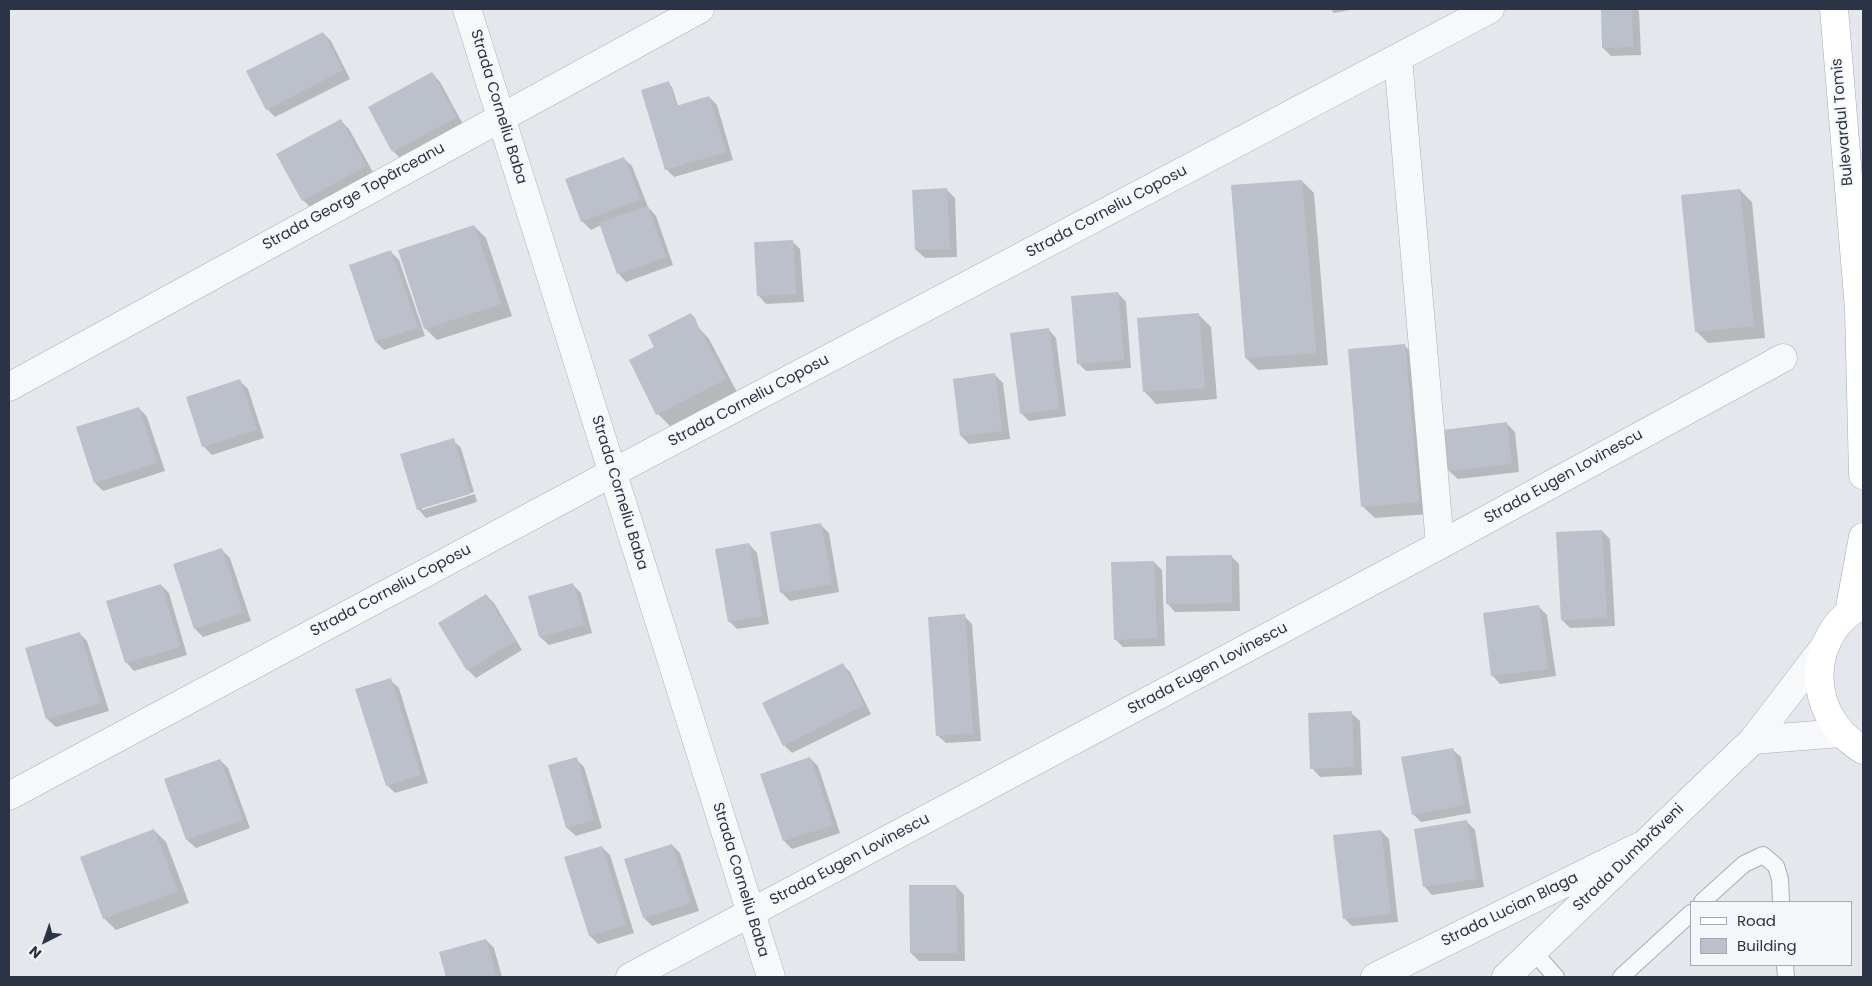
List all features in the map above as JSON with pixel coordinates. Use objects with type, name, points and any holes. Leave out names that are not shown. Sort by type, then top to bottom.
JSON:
[{"type":"main road","name":"Bulevardul Tomis","points":[[1834,9],[1859,309],[1863,475]]},
{"type":"main road","points":[[1863,537],[1856,608],[1835,628],[1825,646],[1820,665],[1819,683],[1830,719],[1841,733],[1863,750]]},
{"type":"street","name":"Strada Corneliu Baba","points":[[467,9],[771,977]]},
{"type":"street","name":"Strada George Topârceanu","points":[[9,387],[700,9]]},
{"type":"street","name":"Strada Corneliu Coposu","points":[[9,796],[612,473],[1490,9]]},
{"type":"street","points":[[1398,58],[1440,545]]},
{"type":"street","name":"Strada Eugen Lovinescu","points":[[630,977],[1440,545],[1783,358]]},
{"type":"street","name":"Strada Dumbrăveni","points":[[1506,977],[1753,740],[1825,646]]},
{"type":"street","points":[[1753,740],[1841,733]]},
{"type":"street","name":"Strada Lucian Blaga","points":[[1375,977],[1644,844]]},
{"type":"lane","points":[[1703,901],[1744,864],[1763,855],[1776,866],[1780,879],[1781,901]]},
{"type":"lane","points":[[1621,977],[1690,914]]},
{"type":"lane","points":[[1533,951],[1556,977]]},
{"type":"building","points":[[1601,9],[1632,9],[1633,47],[1602,48]]},
{"type":"building","points":[[323,32],[343,70],[266,110],[246,71]]},
{"type":"building","points":[[432,72],[457,117],[392,152],[368,107]]},
{"type":"building","points":[[669,81],[676,106],[709,96],[726,152],[665,170],[641,90]]},
{"type":"building","points":[[341,119],[366,166],[302,201],[276,154]]},
{"type":"building","points":[[624,157],[641,199],[581,222],[565,179]]},
{"type":"building","points":[[1302,180],[1316,353],[1245,358],[1231,185]]},
{"type":"building","points":[[947,188],[950,249],[915,250],[912,190]]},
{"type":"building","points":[[1740,189],[1754,326],[1695,332],[1681,195]]},
{"type":"building","points":[[648,206],[666,257],[617,274],[599,223]]},
{"type":"building","points":[[474,225],[501,304],[424,329],[398,250]]},
{"type":"building","points":[[793,240],[796,294],[757,296],[754,242]]},
{"type":"building","points":[[391,250],[418,328],[375,342],[349,265]]},
{"type":"building","points":[[1118,292],[1124,360],[1077,364],[1071,296]]},
{"type":"building","points":[[691,313],[726,379],[656,415],[629,360],[654,347],[648,335]]},
{"type":"building","points":[[1199,313],[1205,388],[1143,392],[1137,318]]},
{"type":"building","points":[[1049,328],[1059,409],[1020,414],[1010,333]]},
{"type":"building","points":[[1405,344],[1419,502],[1361,507],[1348,349]]},
{"type":"building","points":[[995,373],[1002,431],[960,436],[953,379]]},
{"type":"building","points":[[240,379],[257,430],[202,447],[186,397]]},
{"type":"building","points":[[139,407],[157,463],[94,483],[76,427]]},
{"type":"building","points":[[1507,422],[1512,464],[1448,471],[1443,430]]},
{"type":"building","points":[[454,438],[470,494],[417,510],[400,454]]},
{"type":"building","points":[[821,523],[832,584],[780,593],[770,532]]},
{"type":"building","points":[[1602,530],[1607,618],[1561,620],[1556,532]]},
{"type":"building","points":[[749,543],[762,616],[728,622],[715,549]]},
{"type":"building","points":[[222,548],[243,613],[194,629],[173,564]]},
{"type":"building","points":[[1232,555],[1232,603],[1166,604],[1166,556]]},
{"type":"building","points":[[1154,561],[1157,638],[1114,640],[1111,562]]},
{"type":"building","points":[[573,583],[585,625],[539,637],[528,596]]},
{"type":"building","points":[[161,584],[180,647],[125,663],[106,601]]},
{"type":"building","points":[[486,594],[515,641],[467,671],[438,623]]},
{"type":"building","points":[[1539,605],[1548,669],[1491,676],[1483,613]]},
{"type":"building","points":[[965,614],[973,733],[936,736],[928,617]]},
{"type":"building","points":[[80,632],[101,703],[46,719],[25,648]]},
{"type":"building","points":[[843,663],[864,705],[783,746],[762,703]]},
{"type":"building","points":[[391,678],[421,775],[386,786],[355,689]]},
{"type":"building","points":[[1352,711],[1354,767],[1310,769],[1308,713]]},
{"type":"building","points":[[1453,748],[1464,805],[1412,815],[1401,757]]},
{"type":"building","points":[[577,757],[594,820],[566,828],[548,765]]},
{"type":"building","points":[[810,757],[833,825],[783,841],[760,774]]},
{"type":"building","points":[[220,759],[243,820],[186,840],[164,779]]},
{"type":"building","points":[[1467,820],[1477,879],[1423,887],[1414,829]]},
{"type":"building","points":[[154,829],[178,891],[103,919],[80,857]]},
{"type":"building","points":[[1381,830],[1391,914],[1343,919],[1333,835]]},
{"type":"building","points":[[672,844],[691,903],[643,918],[624,859]]},
{"type":"building","points":[[602,846],[626,925],[589,936],[564,857]]},
{"type":"building","points":[[909,885],[956,885],[957,953],[910,953]]},
{"type":"building","points":[[486,939],[497,977],[446,977],[439,952]]}]
